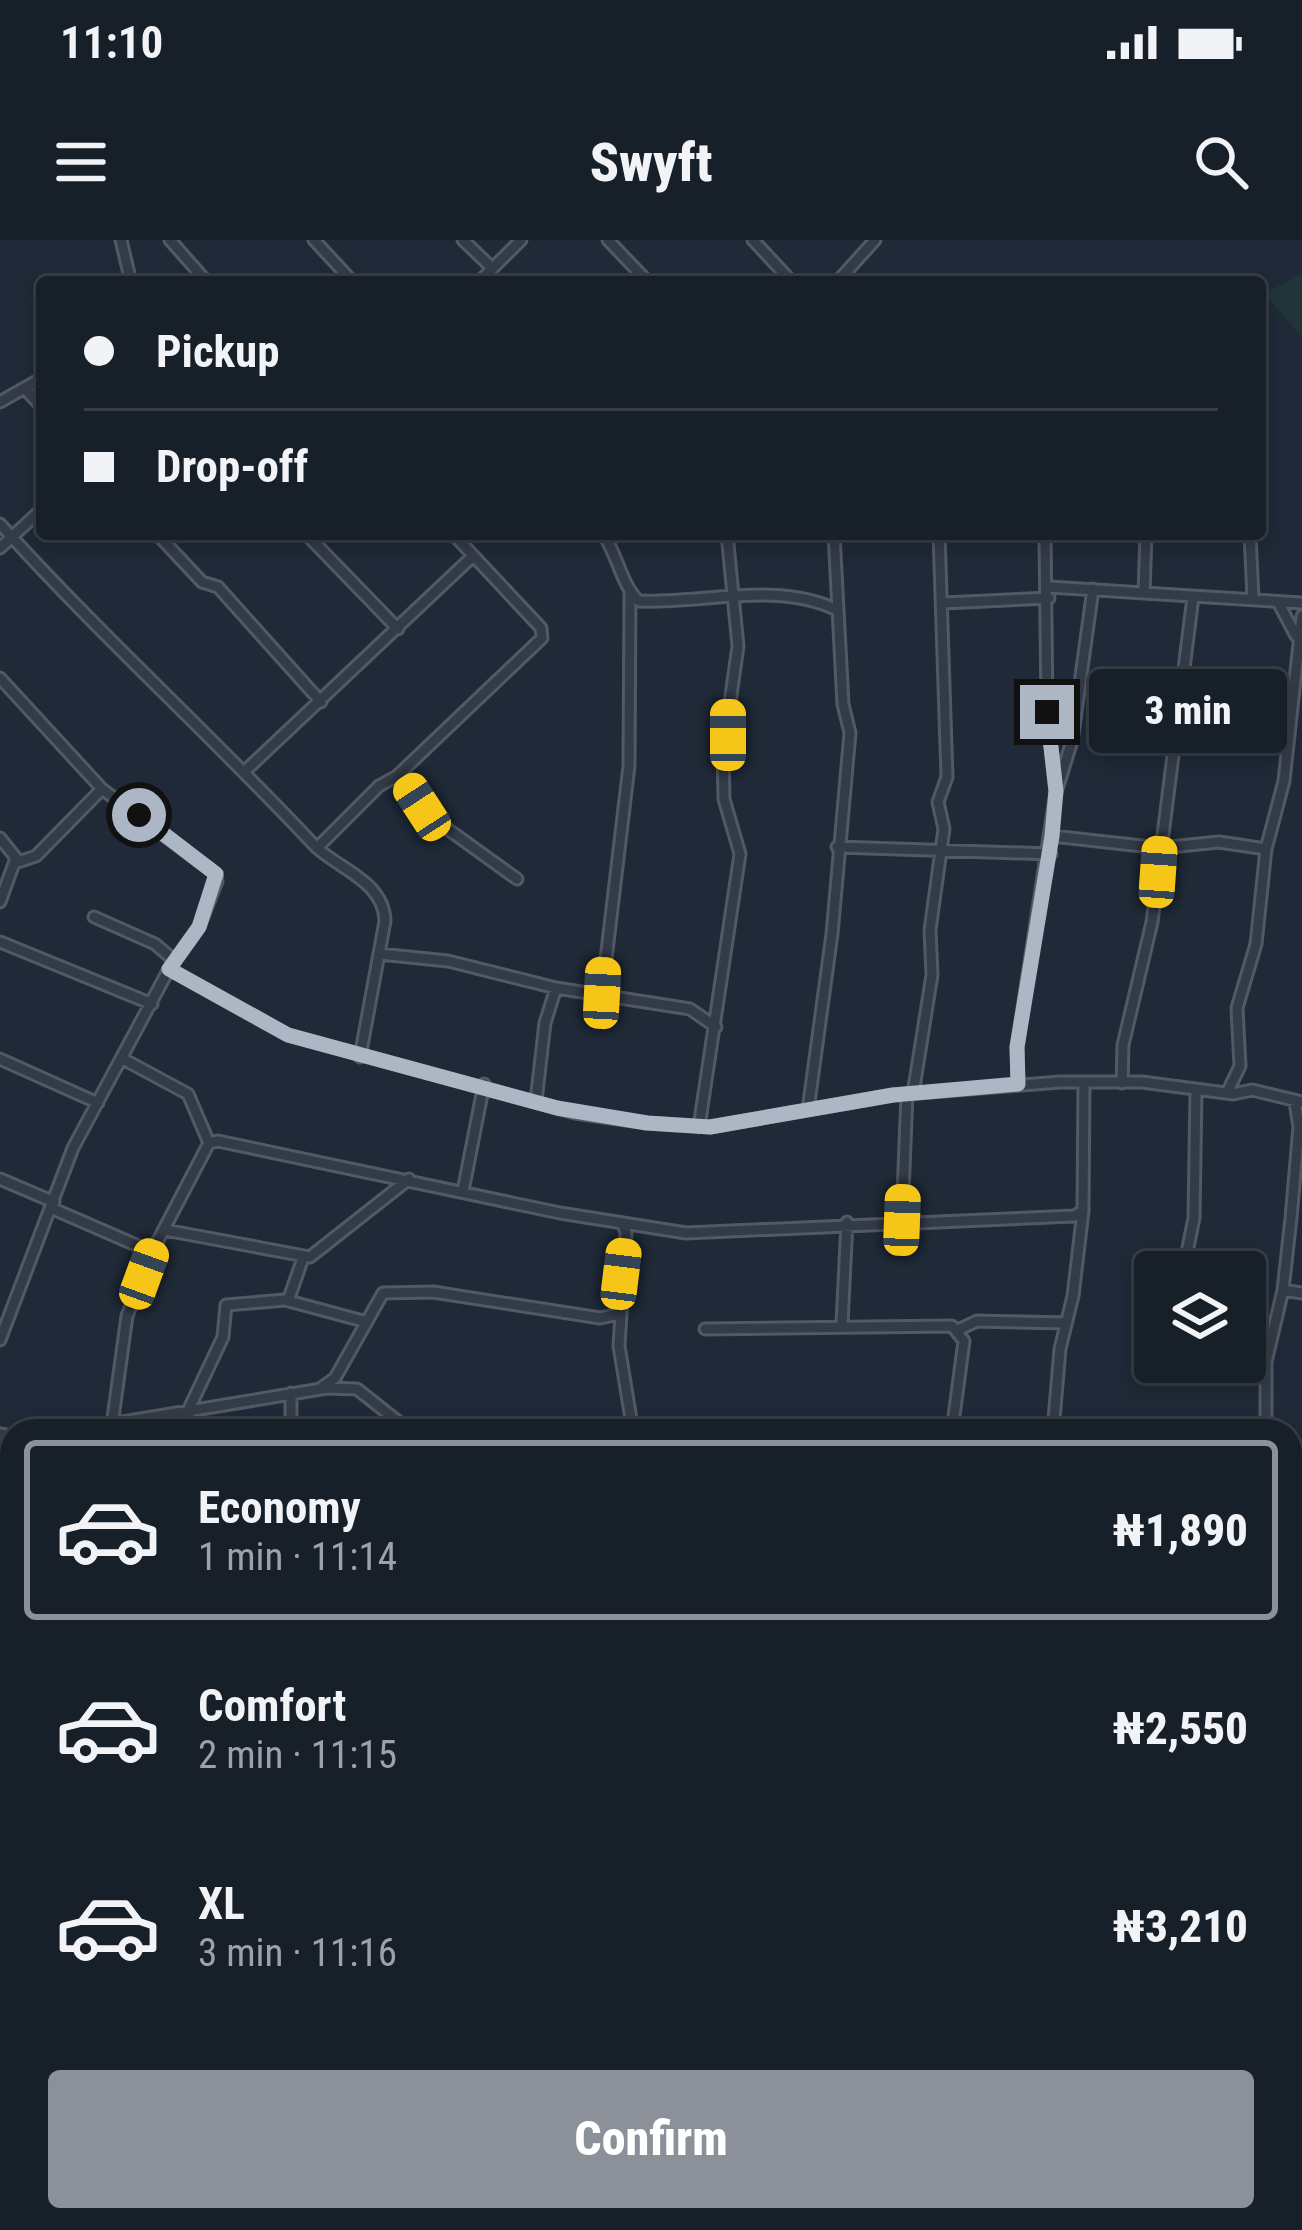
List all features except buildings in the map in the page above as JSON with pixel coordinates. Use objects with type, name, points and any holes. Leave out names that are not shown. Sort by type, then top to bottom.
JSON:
[{"type":"street","points":[[130,276],[124,244],[139,240]]},
{"type":"street","points":[[170,240],[202,276]]},
{"type":"street","points":[[314,240],[347,276]]},
{"type":"street","points":[[463,240],[494,276]]},
{"type":"street","points":[[484,276],[521,240]]},
{"type":"street","points":[[608,240],[642,276]]},
{"type":"street","points":[[753,240],[786,276]]},
{"type":"street","points":[[842,276],[875,240]]},
{"type":"street","points":[[0,403],[36,382]]},
{"type":"street","points":[[25,389],[36,401]]},
{"type":"street","points":[[0,548],[36,514]]},
{"type":"street","points":[[0,524],[317,848],[349,866],[382,904],[379,955],[360,1057]]},
{"type":"street","points":[[163,540],[202,582],[218,587],[321,702]]},
{"type":"street","points":[[312,540],[398,628]]},
{"type":"street","points":[[317,848],[542,638],[541,628],[458,540]]},
{"type":"street","points":[[602,993],[629,766],[630,594],[617,553],[607,540]]},
{"type":"street","points":[[699,1126],[703,1079],[716,1027],[725,928],[734,904],[740,854],[724,799],[723,752],[738,646],[728,540]]},
{"type":"street","points":[[808,1111],[832,934],[850,726],[843,709],[834,540]]},
{"type":"street","points":[[902,1220],[910,1094],[932,975],[930,930],[941,848],[938,802],[947,768],[939,540]]},
{"type":"street","points":[[1018,1084],[1026,986],[1051,854],[1056,791],[1047,712],[1045,540]]},
{"type":"street","points":[[1144,592],[1146,540]]},
{"type":"street","points":[[1250,540],[1252,599]]},
{"type":"street","points":[[244,772],[473,556]]},
{"type":"street","points":[[944,604],[1093,590],[1302,603]]},
{"type":"street","points":[[1056,791],[1072,741],[1093,590]]},
{"type":"street","points":[[630,594],[644,601],[695,595],[805,601],[836,609]]},
{"type":"street","points":[[1122,1083],[1123,1045],[1141,983],[1185,691],[1193,597]]},
{"type":"street","points":[[1278,602],[1296,636]]},
{"type":"street","points":[[1227,1094],[1240,1066],[1237,1008],[1256,944],[1266,850],[1284,781],[1296,636],[1302,616]]},
{"type":"street","points":[[0,678],[102,789],[216,874],[199,927],[172,965],[98,1103],[4,1319],[0,1340]]},
{"type":"street","points":[[398,776],[431,817],[517,879]]},
{"type":"street","points":[[15,863],[36,856],[102,789]]},
{"type":"street","points":[[1052,836],[1160,848],[1219,842],[1266,850]]},
{"type":"street","points":[[0,838],[15,863]]},
{"type":"street","points":[[837,847],[1051,854]]},
{"type":"street","points":[[0,902],[15,863]]},
{"type":"street","points":[[94,917],[155,944],[172,965],[288,1035],[360,1057],[484,1084],[574,1112],[699,1126],[910,1094],[1018,1084],[1122,1083],[1227,1094],[1258,1091],[1299,1102],[1283,1290],[1266,1362],[1266,1419]]},
{"type":"street","points":[[0,942],[152,1004]]},
{"type":"street","points":[[379,955],[448,962],[556,988],[690,1010],[716,1027]]},
{"type":"street","points":[[536,1101],[545,1023],[556,988]]},
{"type":"street","points":[[0,1059],[98,1103]]},
{"type":"street","points":[[123,1059],[188,1094],[209,1143]]},
{"type":"street","points":[[463,1191],[484,1084]]},
{"type":"street","points":[[1054,1419],[1080,1217],[1084,1084]]},
{"type":"street","points":[[1187,1251],[1194,1218],[1196,1090]]},
{"type":"street","points":[[209,1143],[409,1179],[627,1227],[699,1233],[847,1222],[1080,1217]]},
{"type":"street","points":[[113,1419],[127,1316],[152,1252],[209,1143]]},
{"type":"street","points":[[0,1179],[152,1252]]},
{"type":"street","points":[[165,1230],[256,1244],[303,1258],[316,1256],[409,1179]]},
{"type":"street","points":[[842,1324],[847,1222]]},
{"type":"street","points":[[627,1227],[619,1314],[632,1419]]},
{"type":"street","points":[[288,1301],[303,1258]]},
{"type":"street","points":[[1283,1290],[1302,1293]]},
{"type":"street","points":[[336,1383],[363,1321],[377,1297],[389,1292],[489,1299],[600,1318],[619,1314]]},
{"type":"street","points":[[190,1419],[187,1413],[223,1337],[226,1305],[288,1301],[363,1321]]},
{"type":"street","points":[[705,1329],[842,1324],[958,1330],[977,1321],[1066,1323]]},
{"type":"street","points":[[954,1419],[964,1341],[958,1330]]},
{"type":"street","points":[[150,1419],[336,1383],[357,1389],[395,1419]]},
{"type":"street","points":[[291,1393],[291,1419]]},
{"type":"green space","points":[[1302,274],[1302,337],[1266,295]]},
{"type":"route","points":[[139,815],[216,874],[199,927],[169,969],[195,979],[236,1009],[288,1035],[357,1057],[484,1084],[557,1108],[647,1123],[710,1127],[893,1095],[1018,1084],[1017,1047],[1027,1013],[1026,986],[1051,854],[1056,791],[1047,712]]}]
